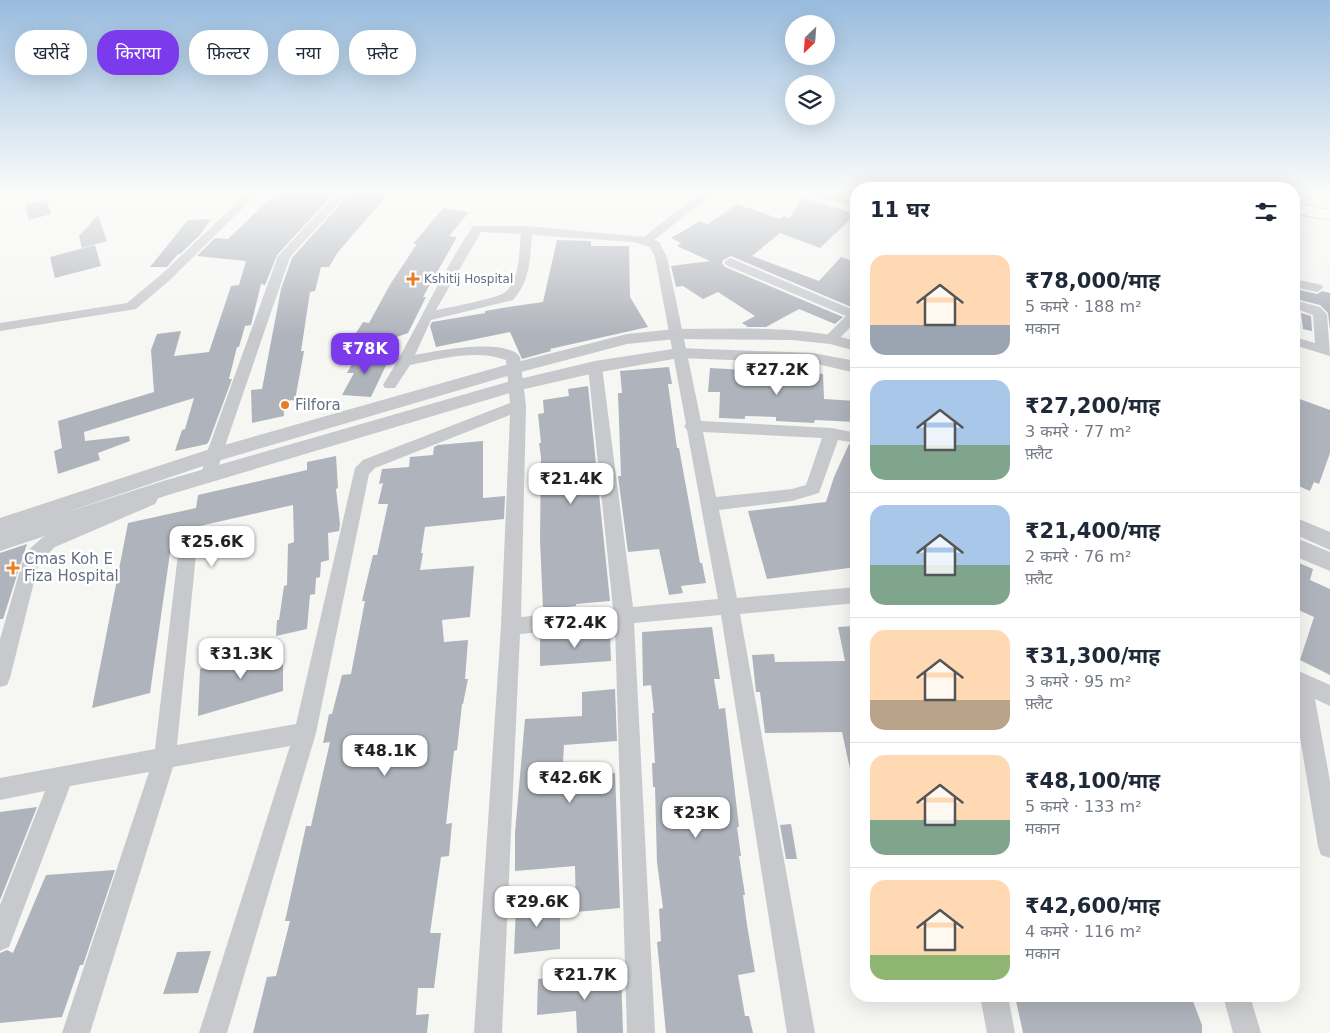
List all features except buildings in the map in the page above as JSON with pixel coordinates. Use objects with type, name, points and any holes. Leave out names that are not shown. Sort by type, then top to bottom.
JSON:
[{"type":"street","points":[[0,327],[132,306],[205,239]]},
{"type":"street","points":[[209,475],[214,455],[284,256],[300,239]]},
{"type":"street","points":[[390,385],[406,361],[426,318],[471,239]]},
{"type":"street","points":[[426,318],[508,297],[520,282],[525,239]]},
{"type":"street","points":[[638,239],[655,245],[661,257],[692,426],[729,606],[801,1033]]},
{"type":"street","points":[[730,262],[850,313]]},
{"type":"street","points":[[1300,284],[1317,288]]},
{"type":"street","points":[[1300,306],[1315,310],[1326,322],[1326,351],[1300,343]]},
{"type":"street","points":[[831,339],[850,320]]},
{"type":"street","points":[[213,1033],[305,733],[361,472],[370,464],[516,386],[627,339],[675,334],[792,335],[831,339],[850,344]]},
{"type":"street","points":[[406,361],[478,349],[500,352],[513,357],[516,386],[511,626],[488,1033]]},
{"type":"street","points":[[0,526],[214,455],[595,367],[679,353],[813,358],[850,366]]},
{"type":"street","points":[[595,367],[624,616],[641,1033]]},
{"type":"street","points":[[0,542],[209,475],[516,386]]},
{"type":"street","points":[[692,426],[832,433],[850,437]]},
{"type":"street","points":[[708,505],[792,494],[814,489],[832,433]]},
{"type":"street","points":[[0,678],[31,558],[36,552],[49,542],[143,502],[163,489]]},
{"type":"street","points":[[1300,528],[1330,540]]},
{"type":"street","points":[[1300,549],[1330,562]]},
{"type":"street","points":[[76,1033],[165,757],[187,554]]},
{"type":"street","points":[[511,626],[850,596]]},
{"type":"street","points":[[1300,681],[1330,696]]},
{"type":"street","points":[[1300,690],[1330,846]]},
{"type":"street","points":[[0,789],[165,757],[305,733]]},
{"type":"street","points":[[0,938],[62,776]]},
{"type":"street","points":[[995,1002],[1001,1033]]},
{"type":"street","points":[[1238,1002],[1247,1033]]},
{"type":"place","name":"Kshitij Hospital","points":[[413,279]]},
{"type":"place","name":"Filfora","points":[[285,405]]},
{"type":"place","name":"Cmas Koh E Fiza Hospital","points":[[13,568]]}]
